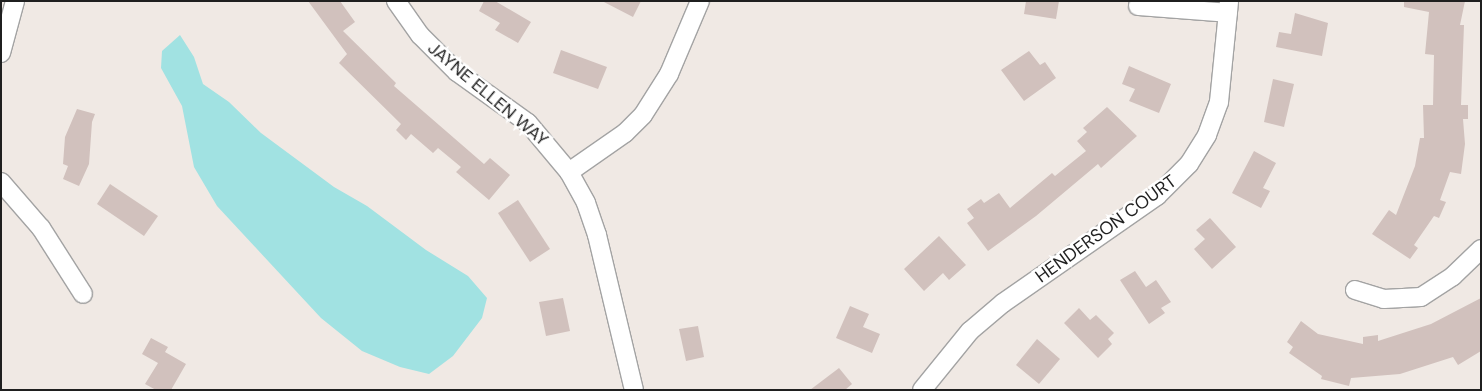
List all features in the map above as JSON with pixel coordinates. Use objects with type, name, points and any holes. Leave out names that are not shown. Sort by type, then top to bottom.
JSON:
[{"type":"street","points":[[1,53],[15,1]]},
{"type":"street","name":"JAYNE ELLEN WAY","points":[[396,1],[420,35],[457,72],[528,123],[569,172],[586,204],[597,235],[634,390]]},
{"type":"street","points":[[569,172],[625,133],[643,115],[669,74],[700,1]]},
{"type":"street","points":[[1138,6],[1228,7]]},
{"type":"street","name":"HENDERSON COURT","points":[[922,390],[970,331],[1003,303],[1157,196],[1189,164],[1207,135],[1219,102],[1228,7]]},
{"type":"street","points":[[1,182],[41,228],[83,294]]},
{"type":"street","points":[[1355,290],[1384,299],[1421,297],[1453,276],[1481,248]]},
{"type":"water","points":[[180,35],[194,57],[203,84],[229,102],[261,133],[334,187],[367,206],[426,250],[468,276],[487,298],[482,318],[453,356],[429,374],[400,367],[362,351],[321,318],[217,206],[194,167],[182,106],[161,68],[162,51]]},
{"type":"building","points":[[308,1],[340,1],[355,22],[343,31],[396,83],[394,86],[484,164],[490,158],[510,175],[489,200],[456,172],[461,167],[438,148],[433,153],[411,134],[406,140],[396,130],[401,124],[339,63],[347,54]]},
{"type":"building","points":[[484,1],[495,1],[531,22],[518,43],[495,30],[500,23],[479,11]]},
{"type":"building","points":[[602,1],[641,1],[633,17]]},
{"type":"building","points":[[1026,1],[1059,1],[1056,19],[1024,14]]},
{"type":"building","points":[[1404,1],[1465,1],[1460,25],[1464,25],[1461,105],[1468,105],[1468,119],[1463,119],[1465,144],[1461,174],[1450,172],[1440,200],[1446,202],[1439,218],[1434,216],[1414,245],[1418,248],[1410,259],[1372,234],[1389,210],[1396,215],[1415,166],[1420,138],[1424,138],[1423,105],[1433,105],[1434,55],[1425,54],[1429,12],[1404,7]]},
{"type":"building","points":[[1295,13],[1328,23],[1322,56],[1276,47],[1279,32],[1291,34]]},
{"type":"building","points":[[561,50],[607,67],[598,89],[553,73]]},
{"type":"building","points":[[1029,51],[1040,65],[1045,62],[1056,78],[1024,101],[1001,70]]},
{"type":"building","points":[[1129,66],[1171,84],[1159,113],[1129,101],[1135,89],[1122,84]]},
{"type":"building","points":[[1273,79],[1294,84],[1284,127],[1264,122]]},
{"type":"building","points":[[1107,107],[1137,136],[1101,168],[1098,164],[1036,216],[988,251],[967,223],[974,218],[967,209],[981,199],[984,203],[999,193],[1010,208],[1052,173],[1055,176],[1086,151],[1077,141],[1087,132],[1083,128]]},
{"type":"building","points":[[77,109],[95,114],[92,122],[89,164],[79,186],[63,179],[68,166],[63,164],[65,137]]},
{"type":"building","points":[[1254,151],[1276,163],[1263,188],[1270,191],[1261,208],[1232,193]]},
{"type":"building","points":[[110,184],[158,216],[144,236],[97,204]]},
{"type":"building","points":[[518,200],[550,249],[530,262],[498,213]]},
{"type":"building","points":[[1210,218],[1236,247],[1212,269],[1194,249],[1205,239],[1196,230]]},
{"type":"building","points":[[939,236],[966,265],[949,280],[943,273],[924,291],[904,269]]},
{"type":"building","points":[[1135,271],[1146,287],[1156,280],[1171,302],[1161,308],[1165,313],[1149,324],[1120,280]]},
{"type":"building","points":[[563,298],[570,331],[546,336],[539,302]]},
{"type":"building","points":[[1481,298],[1481,351],[1458,365],[1453,357],[1400,374],[1351,378],[1349,386],[1321,379],[1322,376],[1289,353],[1293,347],[1287,342],[1301,321],[1318,334],[1363,344],[1363,337],[1378,335],[1378,341],[1431,324]]},
{"type":"building","points":[[850,306],[869,314],[863,327],[880,334],[872,353],[836,338]]},
{"type":"building","points":[[1079,308],[1090,320],[1096,315],[1114,333],[1108,339],[1112,344],[1098,358],[1064,323]]},
{"type":"building","points":[[698,326],[704,357],[686,361],[679,329]]},
{"type":"building","points":[[151,338],[168,347],[165,352],[186,364],[171,390],[156,390],[145,384],[158,363],[142,354]]},
{"type":"building","points":[[1037,339],[1060,359],[1039,384],[1016,365]]},
{"type":"building","points":[[839,368],[852,384],[845,390],[810,390]]}]
